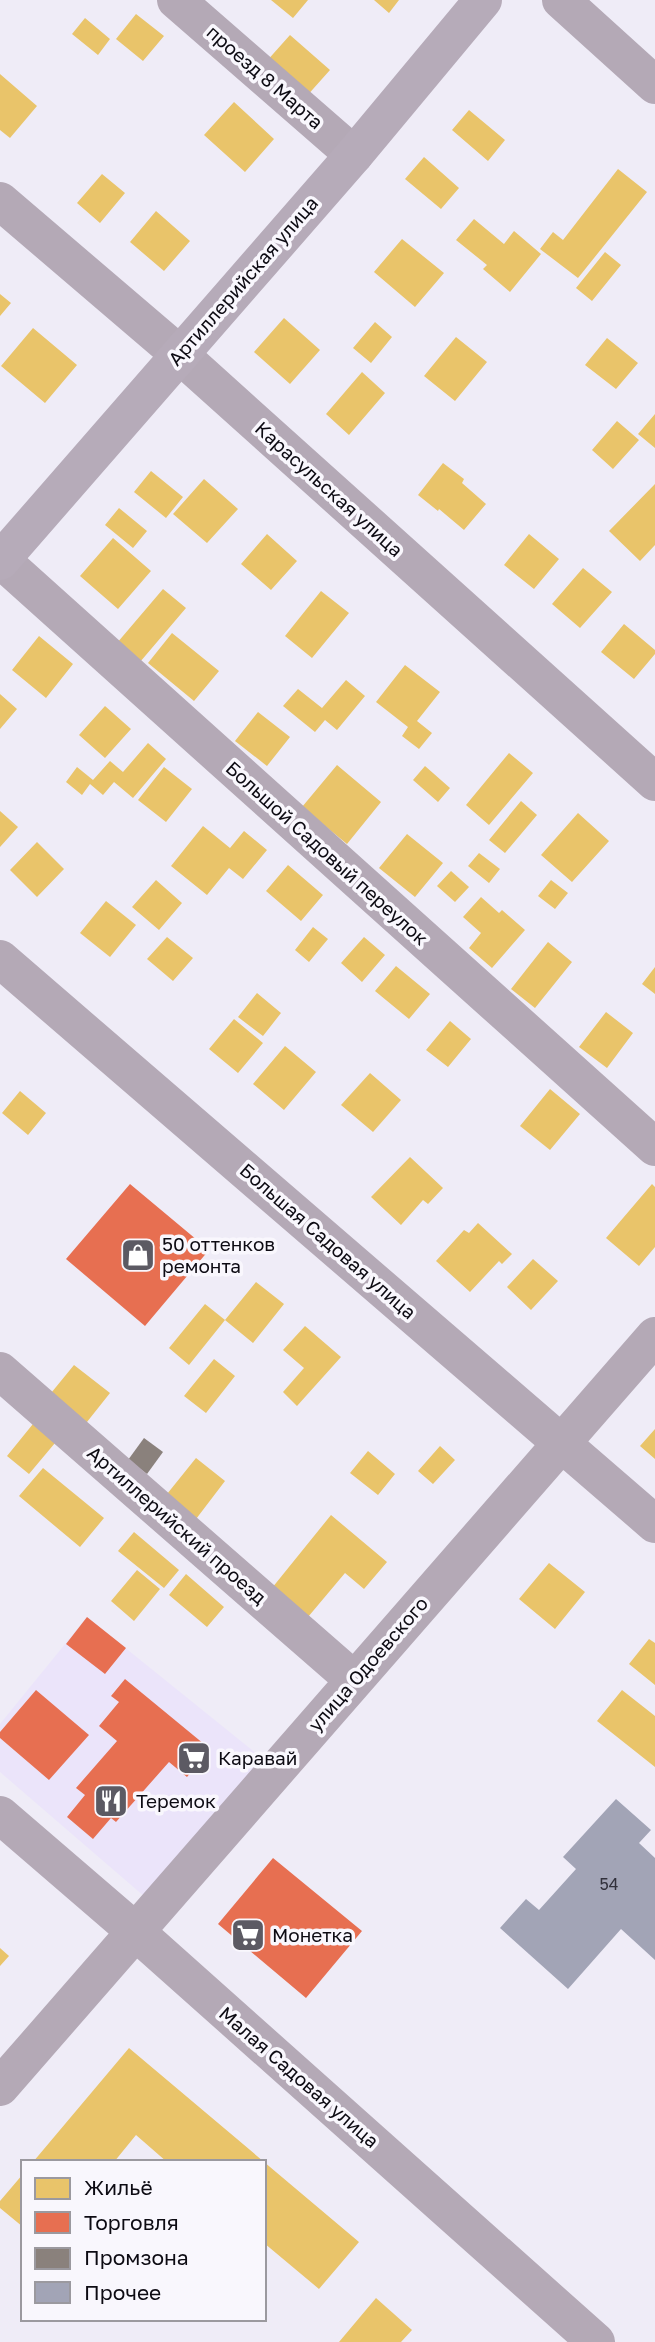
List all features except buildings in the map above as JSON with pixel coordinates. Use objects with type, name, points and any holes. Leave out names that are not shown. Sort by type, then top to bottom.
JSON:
[{"type":"main road","name":"Артиллерийская улица","points":[[0,560],[354,155],[484,0]]},
{"type":"street","name":"проезд 8 Марта","points":[[176,0],[354,155]]},
{"type":"street","points":[[561,0],[655,85]]},
{"type":"street","name":"Карасульская улица","points":[[0,201],[178,354],[655,782]]},
{"type":"street","name":"Большой Садовый переулок","points":[[0,560],[655,1147]]},
{"type":"street","name":"Большая Садовая улица","points":[[0,959],[655,1524]]},
{"type":"street","name":"улица Одоевского","points":[[0,2087],[655,1336]]},
{"type":"street","name":"Артиллерийский проезд","points":[[0,1371],[354,1679]]},
{"type":"street","name":"Малая Садовая улица","points":[[0,1815],[136,1932],[596,2342]]},
{"type":"shaded area","points":[[87,1617],[267,1762],[145,1897],[0,1772],[0,1724]]},
{"type":"place","name":"50 оттенков ремонта","points":[[138,1255]]},
{"type":"place","name":"Каравай","points":[[194,1758]]},
{"type":"place","name":"Теремок","points":[[111,1801]]},
{"type":"place","name":"Монетка","points":[[248,1935]]}]
